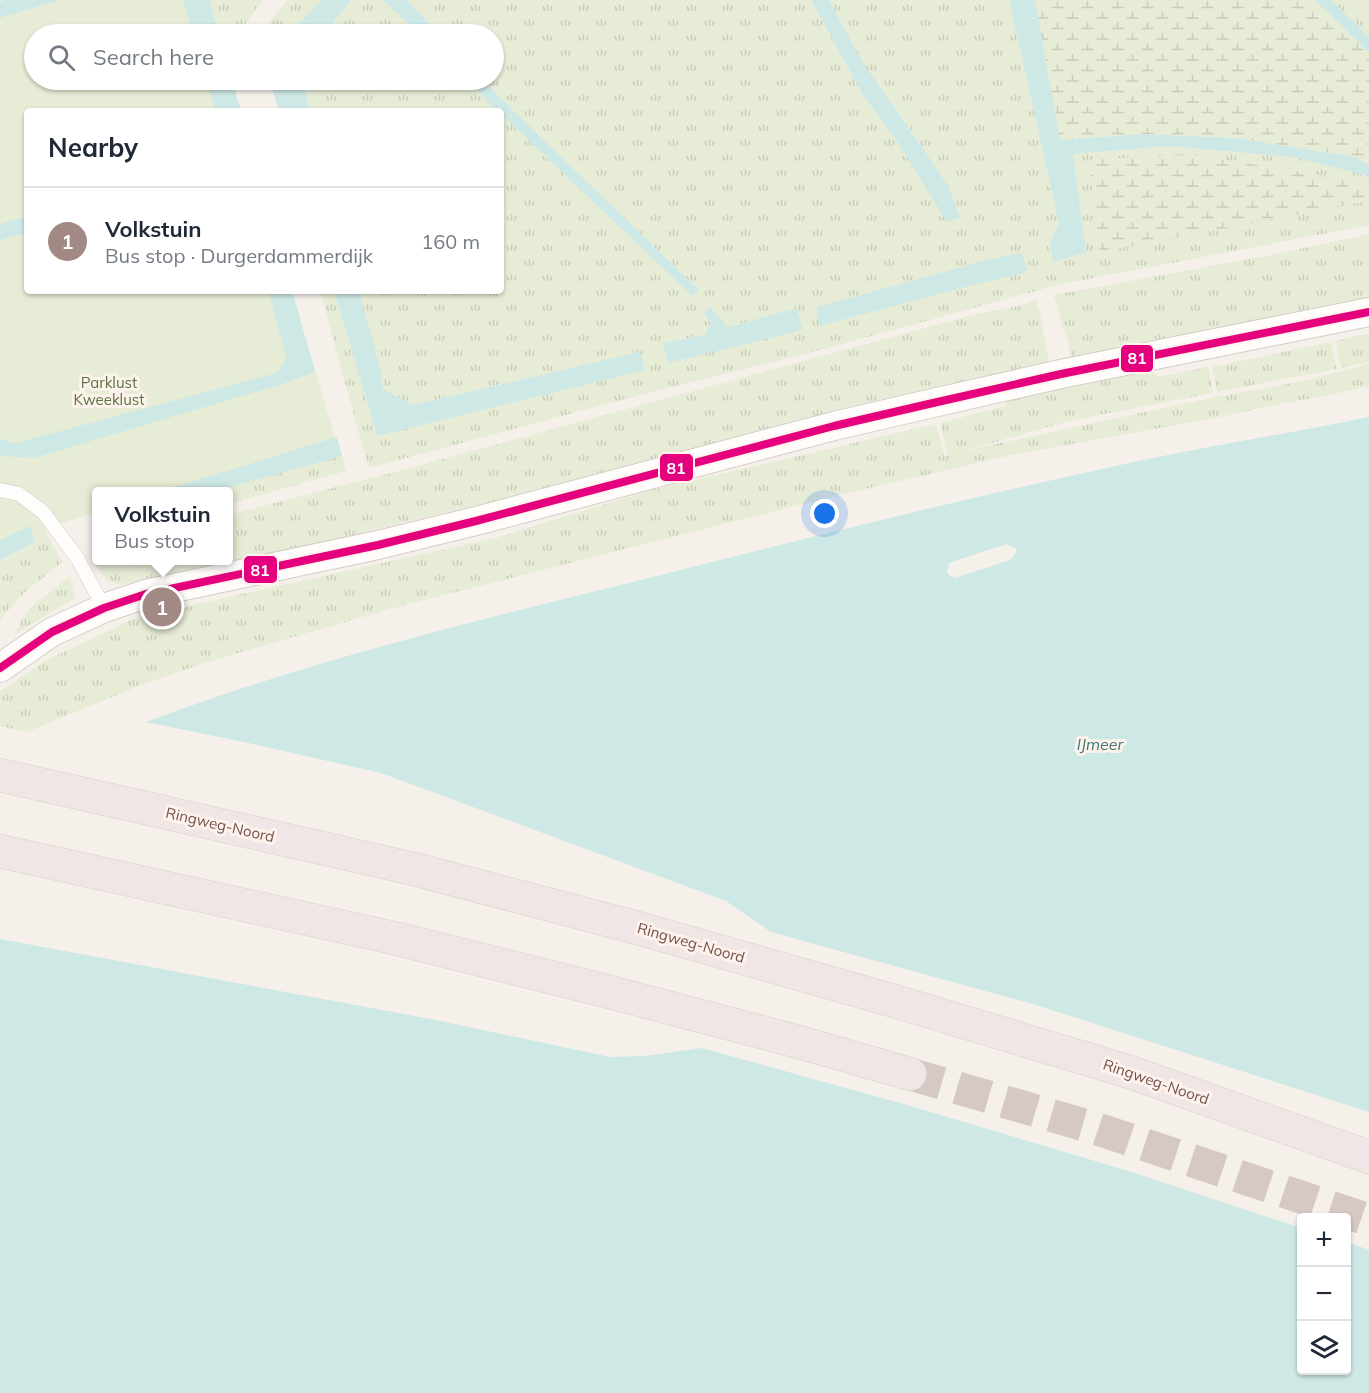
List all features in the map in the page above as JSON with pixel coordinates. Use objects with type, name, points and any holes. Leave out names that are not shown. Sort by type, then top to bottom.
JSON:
[{"type":"highway","name":"Ringweg-Noord","points":[[0,775],[414,869],[634,927],[880,996],[1130,1072],[1369,1156]]},
{"type":"highway","points":[[0,850],[399,939],[799,1042],[910,1074]]},
{"type":"street","points":[[0,668],[52,633],[104,608],[146,594],[389,543],[834,426],[933,403],[1061,374],[1369,312]]},
{"type":"lane","points":[[0,490],[19,494],[43,512],[78,559],[104,608]]},
{"type":"green space","name":"Parklust Kweeklust","points":[[0,0],[214,0],[218,24],[24,24],[24,90],[233,90],[240,108],[24,108],[24,294],[293,294],[335,438],[175,487],[92,487],[92,513],[58,524],[0,554]]},
{"type":"green space","points":[[209,0],[263,0],[245,24],[216,24]]},
{"type":"green space","points":[[288,0],[322,0],[298,24],[269,24]]},
{"type":"green space","points":[[351,0],[383,0],[408,24],[332,24]]},
{"type":"green space","points":[[407,0],[811,0],[863,95],[898,143],[920,143],[862,61],[829,0],[1009,0],[1059,224],[1050,243],[1086,252],[1073,154],[1169,146],[1293,157],[1365,175],[1369,178],[1369,225],[1057,285],[813,352],[640,395],[372,467],[367,463],[321,294],[335,294],[377,436],[640,352],[413,405],[383,389],[381,372],[360,294],[504,294],[504,117],[692,296],[699,290],[492,90],[504,90],[504,24],[430,24]],"holes":[[[796,308],[668,363],[663,343],[705,335],[711,324],[728,327]]]},
{"type":"green space","points":[[1035,0],[1315,0],[1369,53],[1369,166],[1355,157],[1236,138],[1143,134],[1060,140]]},
{"type":"green space","points":[[1331,0],[1369,0],[1369,37]]},
{"type":"green space","points":[[305,90],[476,90],[495,108],[309,108]]},
{"type":"green space","points":[[1188,154],[1336,178],[1369,188],[1369,201],[1100,252],[1089,160]]},
{"type":"green space","points":[[1369,234],[1369,300],[1071,359],[1068,340],[1054,295],[1287,252]]},
{"type":"green space","points":[[1038,299],[1037,306],[1049,363],[576,481],[233,561],[233,514],[977,314],[1018,306]]},
{"type":"green space","points":[[1369,333],[1369,362],[1341,368],[1335,341]]},
{"type":"green space","points":[[1331,342],[1337,369],[1217,392],[1212,367]]},
{"type":"green space","points":[[1369,364],[1369,386],[1225,416],[1012,455],[822,499],[393,608],[201,664],[141,685],[27,732],[0,726],[0,691],[45,661],[135,618],[495,538],[648,491],[936,424],[944,456],[948,454],[940,423],[1005,406],[1008,400],[1152,371],[1159,377],[1208,367],[1213,393],[1073,420],[963,451],[1211,398],[1308,380]]},
{"type":"green space","points":[[337,437],[346,471],[233,503],[233,487],[175,487]]},
{"type":"green space","points":[[30,526],[37,526],[47,534],[62,562],[21,597],[0,621],[0,560],[34,543]]},
{"type":"green space","points":[[96,565],[216,565],[121,585],[107,581]]},
{"type":"green space","points":[[70,576],[75,598],[15,634],[28,610]]},
{"type":"water","points":[[59,0],[0,18],[0,2]]},
{"type":"water","points":[[183,0],[209,0],[216,24],[190,24]]},
{"type":"water","points":[[322,0],[351,0],[332,24],[298,24]]},
{"type":"water","points":[[383,0],[407,0],[430,24],[408,24]]},
{"type":"water","points":[[811,0],[829,0],[862,61],[948,186],[960,217],[947,222],[898,143],[863,95]]},
{"type":"water","points":[[1009,0],[1035,0],[1060,140],[1143,134],[1236,138],[1355,157],[1369,166],[1369,178],[1365,175],[1293,157],[1169,146],[1073,154],[1086,252],[1053,262],[1050,243],[1059,224]]},
{"type":"water","points":[[1315,0],[1331,0],[1369,37],[1369,53]]},
{"type":"water","points":[[209,90],[235,90],[240,108],[215,108]]},
{"type":"water","points":[[272,90],[305,90],[309,108],[278,108]]},
{"type":"water","points":[[476,90],[492,90],[699,290],[692,296],[504,117],[504,108],[495,108]]},
{"type":"water","points":[[24,217],[24,233],[0,240],[0,224]]},
{"type":"water","points":[[1021,253],[1028,270],[1021,274],[819,326],[817,307],[991,259]]},
{"type":"water","points":[[269,294],[293,294],[315,372],[279,385],[34,458],[0,456],[0,439],[16,443],[276,373],[287,359]]},
{"type":"water","points":[[335,294],[360,294],[381,372],[383,389],[413,405],[640,352],[645,370],[377,436]]},
{"type":"water","points":[[710,307],[728,327],[796,308],[803,330],[668,363],[663,343],[705,335],[711,324],[704,312]]},
{"type":"water","name":"IJmeer","points":[[1369,417],[1369,1112],[1033,1004],[771,932],[726,901],[381,773],[146,722],[322,663],[501,615],[1057,479],[1182,452]]},
{"type":"water","points":[[337,437],[342,456],[230,487],[175,487]]},
{"type":"water","points":[[30,526],[35,542],[0,560],[0,540]]},
{"type":"water","points":[[0,939],[431,1019],[610,1057],[645,1056],[702,1048],[907,1105],[1132,1172],[1297,1227],[1297,1375],[1351,1375],[1351,1243],[1369,1250],[1369,1393],[0,1393]]},
{"type":"pier","points":[[1006,544],[1017,549],[1010,560],[955,578],[947,572],[949,563]]},
{"type":"tunnel","points":[[910,1074],[1098,1129],[1369,1220]]},
{"type":"transit line","name":"81","points":[[0,668],[52,632],[104,608],[146,594],[378,545],[834,426],[933,403],[1061,374],[1369,312]]},
{"type":"place","name":"Volkstuin","points":[[162,607]]}]
